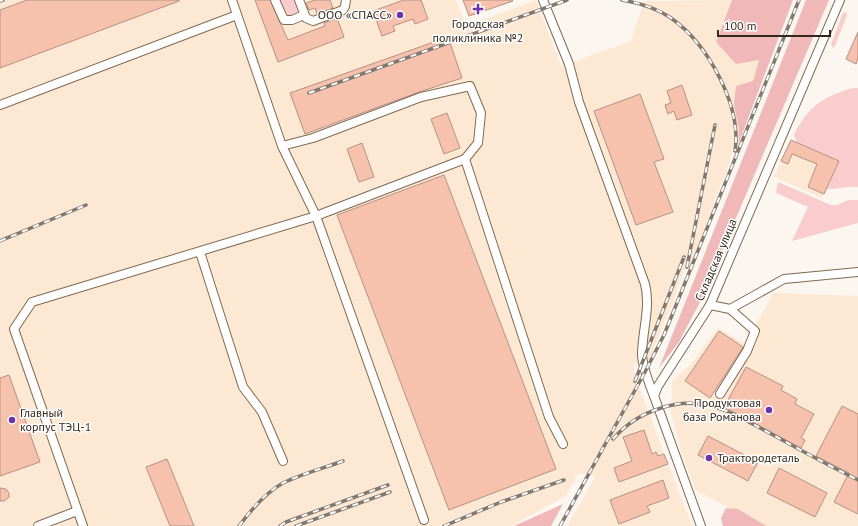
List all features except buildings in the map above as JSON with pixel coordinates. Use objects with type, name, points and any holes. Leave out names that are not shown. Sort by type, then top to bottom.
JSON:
[{"type":"street","points":[[232,0],[282,146],[316,216],[424,520]]},
{"type":"street","points":[[275,0],[284,20],[292,20],[304,15]]},
{"type":"street","points":[[299,0],[304,15],[309,20],[316,21],[342,10],[346,0]]},
{"type":"street","points":[[543,0],[569,64],[579,102],[645,284],[647,304],[642,356],[645,372],[701,526]]},
{"type":"street","name":"Складская улица","points":[[654,396],[658,386],[710,305],[840,0]]},
{"type":"street","points":[[0,105],[237,16]]},
{"type":"street","points":[[83,526],[14,329],[32,302],[316,216],[465,159],[478,143],[481,113],[470,86],[421,97],[313,138],[282,146]]},
{"type":"street","points":[[465,159],[549,417],[563,444]]},
{"type":"street","points":[[200,252],[243,387],[262,412],[282,461]]},
{"type":"street","points":[[730,309],[784,279],[858,272]]},
{"type":"street","points":[[710,305],[730,309],[756,331],[747,351],[720,394]]},
{"type":"street","points":[[38,526],[77,511]]},
{"type":"shaded area","points":[[0,0],[456,0],[466,26],[536,0],[561,66],[631,41],[644,1],[732,0],[716,42],[759,60],[753,81],[734,105],[739,131],[738,145],[733,145],[729,164],[689,270],[684,269],[672,305],[647,365],[634,364],[634,374],[692,526],[567,526],[595,478],[588,473],[578,474],[566,496],[511,526],[0,526]]},
{"type":"shaded area","points":[[278,0],[295,0],[298,11],[296,16],[286,17]]},
{"type":"shaded area","points":[[732,0],[793,0],[738,145],[739,131],[734,105],[736,86],[753,81],[759,60],[736,64],[716,42]]},
{"type":"shaded area","points":[[806,0],[829,0],[701,300],[679,342],[659,368]]},
{"type":"shaded area","points":[[846,12],[847,15],[833,48],[831,44],[843,13]]},
{"type":"shaded area","points":[[853,88],[858,88],[858,187],[827,189],[839,161],[797,143],[794,135],[805,117],[818,104],[833,95]]},
{"type":"shaded area","points":[[791,140],[839,161],[822,198],[774,177]]},
{"type":"shaded area","points":[[778,182],[831,205],[837,205],[848,200],[858,200],[858,223],[792,241],[808,207],[776,193]]},
{"type":"shaded area","points":[[774,293],[858,296],[858,526],[765,526],[696,491],[681,451],[671,413],[672,381],[691,364],[718,328],[744,343]]},
{"type":"shaded area","points":[[563,504],[551,526],[514,526]]},
{"type":"shaded area","points":[[726,508],[738,509],[766,526],[723,526],[721,518]]},
{"type":"railway","points":[[309,93],[567,0]]},
{"type":"railway","points":[[622,0],[648,6],[660,11],[685,29],[698,43],[720,77],[728,96],[736,133],[735,151]]},
{"type":"railway","points":[[560,526],[664,335],[799,0]]},
{"type":"railway","points":[[687,267],[715,125]]},
{"type":"railway","points":[[0,241],[86,205]]},
{"type":"railway","points":[[635,381],[684,257]]},
{"type":"railway","points":[[613,439],[628,424],[651,411],[675,404],[690,403],[705,405],[719,408],[733,414],[858,480]]},
{"type":"railway","points":[[239,526],[259,502],[276,487],[297,477],[343,461]]},
{"type":"railway","points":[[444,526],[501,502],[564,480]]},
{"type":"railway","points":[[280,526],[286,522],[388,485]]},
{"type":"railway","points":[[296,526],[390,492]]},
{"type":"place","name":"Городская поликлиника №2","points":[[478,9]]},
{"type":"place","name":"ООО «СПАСС»","points":[[400,15]]},
{"type":"place","name":"Продуктовая база Романова","points":[[769,410]]},
{"type":"place","name":"Главный корпус ТЭЦ-1","points":[[12,420]]},
{"type":"place","name":"Трактородеталь","points":[[709,458]]}]
